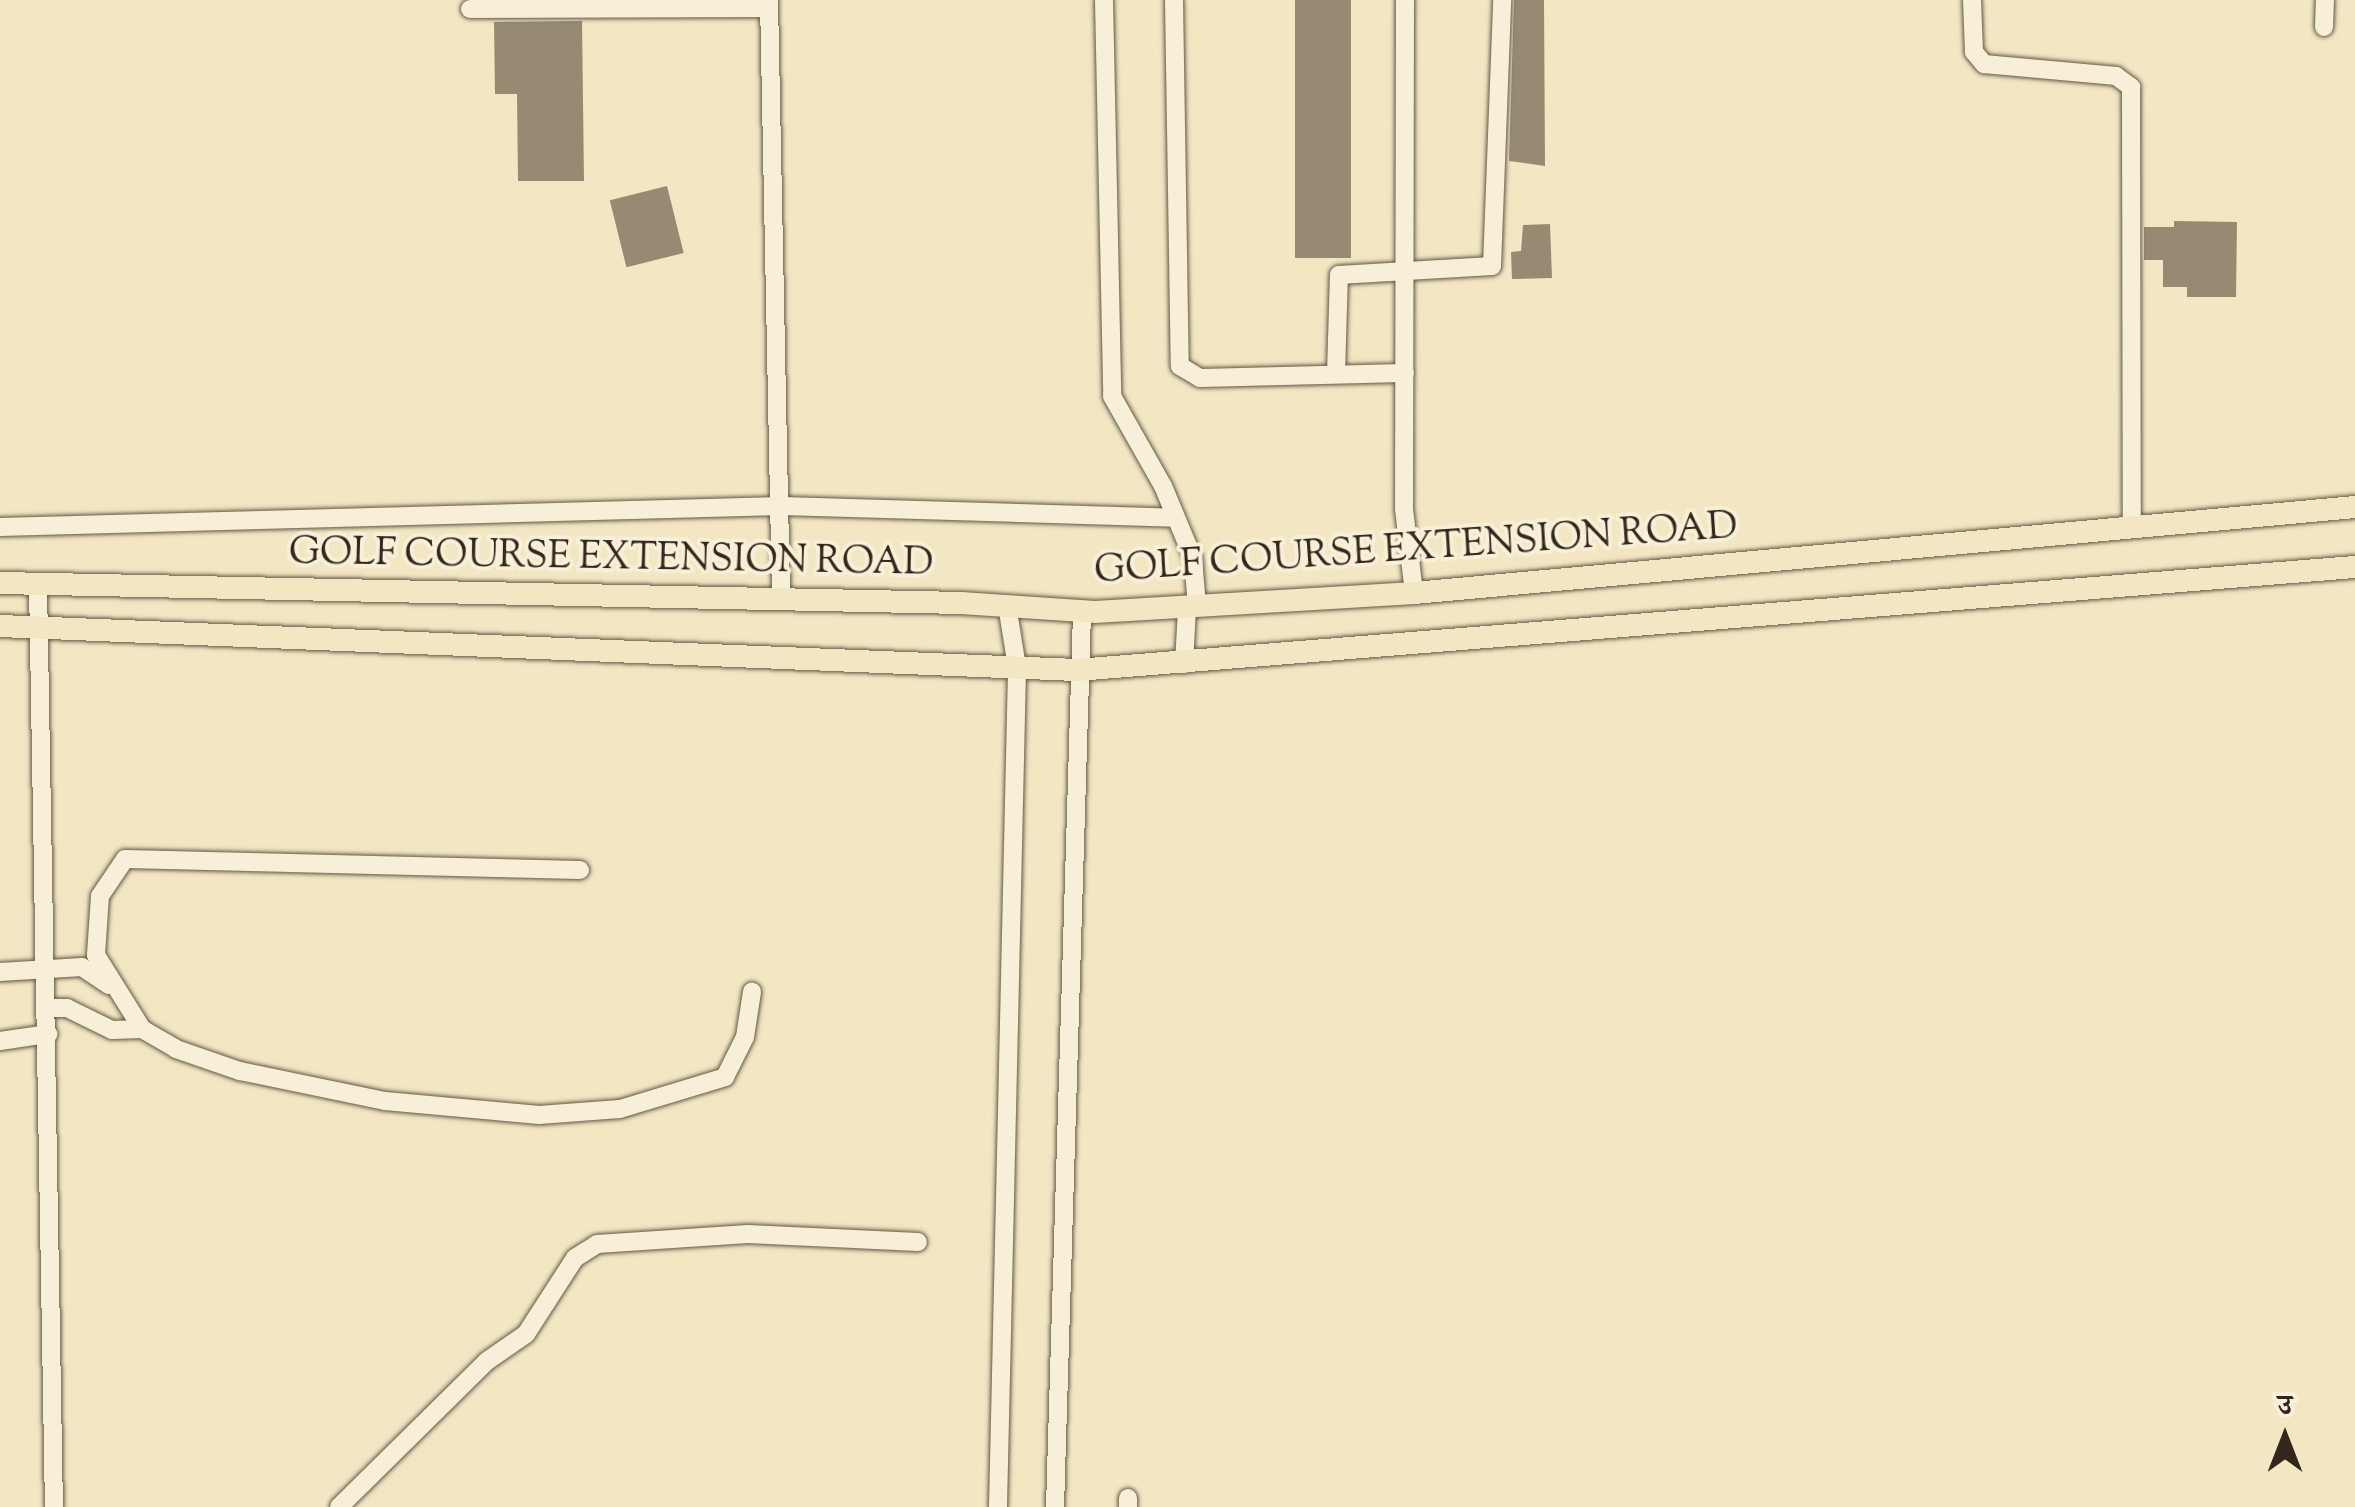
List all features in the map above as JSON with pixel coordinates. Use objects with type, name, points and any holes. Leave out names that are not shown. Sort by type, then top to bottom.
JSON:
[{"type":"main road","name":"GOLF COURSE EXTENSION ROAD","points":[[0,583],[780,599],[1082,611],[1414,594],[2355,507]]},
{"type":"main road","points":[[0,626],[1077,670],[2355,567]]},
{"type":"street","points":[[1104,0],[1112,396],[1193,558],[1192,607],[1184,664]]},
{"type":"street","points":[[1174,0],[1180,366],[1200,378],[1405,373]]},
{"type":"street","points":[[1405,0],[1404,509],[1414,594]]},
{"type":"street","points":[[1336,374],[1339,275],[1492,266],[1502,0]]},
{"type":"street","points":[[1972,0],[1974,52],[1984,64],[2116,76],[2131,87],[2132,528]]},
{"type":"street","points":[[2324,27],[2325,0]]},
{"type":"street","points":[[470,10],[769,4],[782,506],[780,599]]},
{"type":"street","points":[[0,527],[782,506],[1175,518]]},
{"type":"street","points":[[38,584],[54,1507]]},
{"type":"street","points":[[998,1507],[1017,668],[1007,606]]},
{"type":"street","points":[[1055,1507],[1077,670],[1082,611]]},
{"type":"street","points":[[142,1029],[96,955],[100,896],[125,859],[580,870]]},
{"type":"street","points":[[0,972],[46,965],[82,966],[114,988]]},
{"type":"street","points":[[48,1008],[66,1008],[112,1030],[142,1029],[240,1071],[385,1101],[539,1115],[620,1109],[725,1077],[745,1037],[752,992]]},
{"type":"street","points":[[0,1040],[48,1034]]},
{"type":"street","points":[[339,1507],[487,1361],[526,1334],[574,1258],[598,1244],[748,1234],[918,1242]]},
{"type":"building","points":[[1295,0],[1351,0],[1351,258],[1295,258]]},
{"type":"building","points":[[1514,0],[1544,0],[1545,166],[1509,161]]},
{"type":"building","points":[[582,21],[584,181],[518,181],[517,94],[495,94],[494,22]]},
{"type":"building","points":[[667,186],[684,253],[626,267],[610,200]]},
{"type":"building","points":[[2174,221],[2237,222],[2236,297],[2187,297],[2187,287],[2163,287],[2163,260],[2144,260],[2144,227],[2174,227]]},
{"type":"building","points":[[1550,224],[1552,278],[1512,279],[1511,252],[1521,251],[1523,225]]}]
